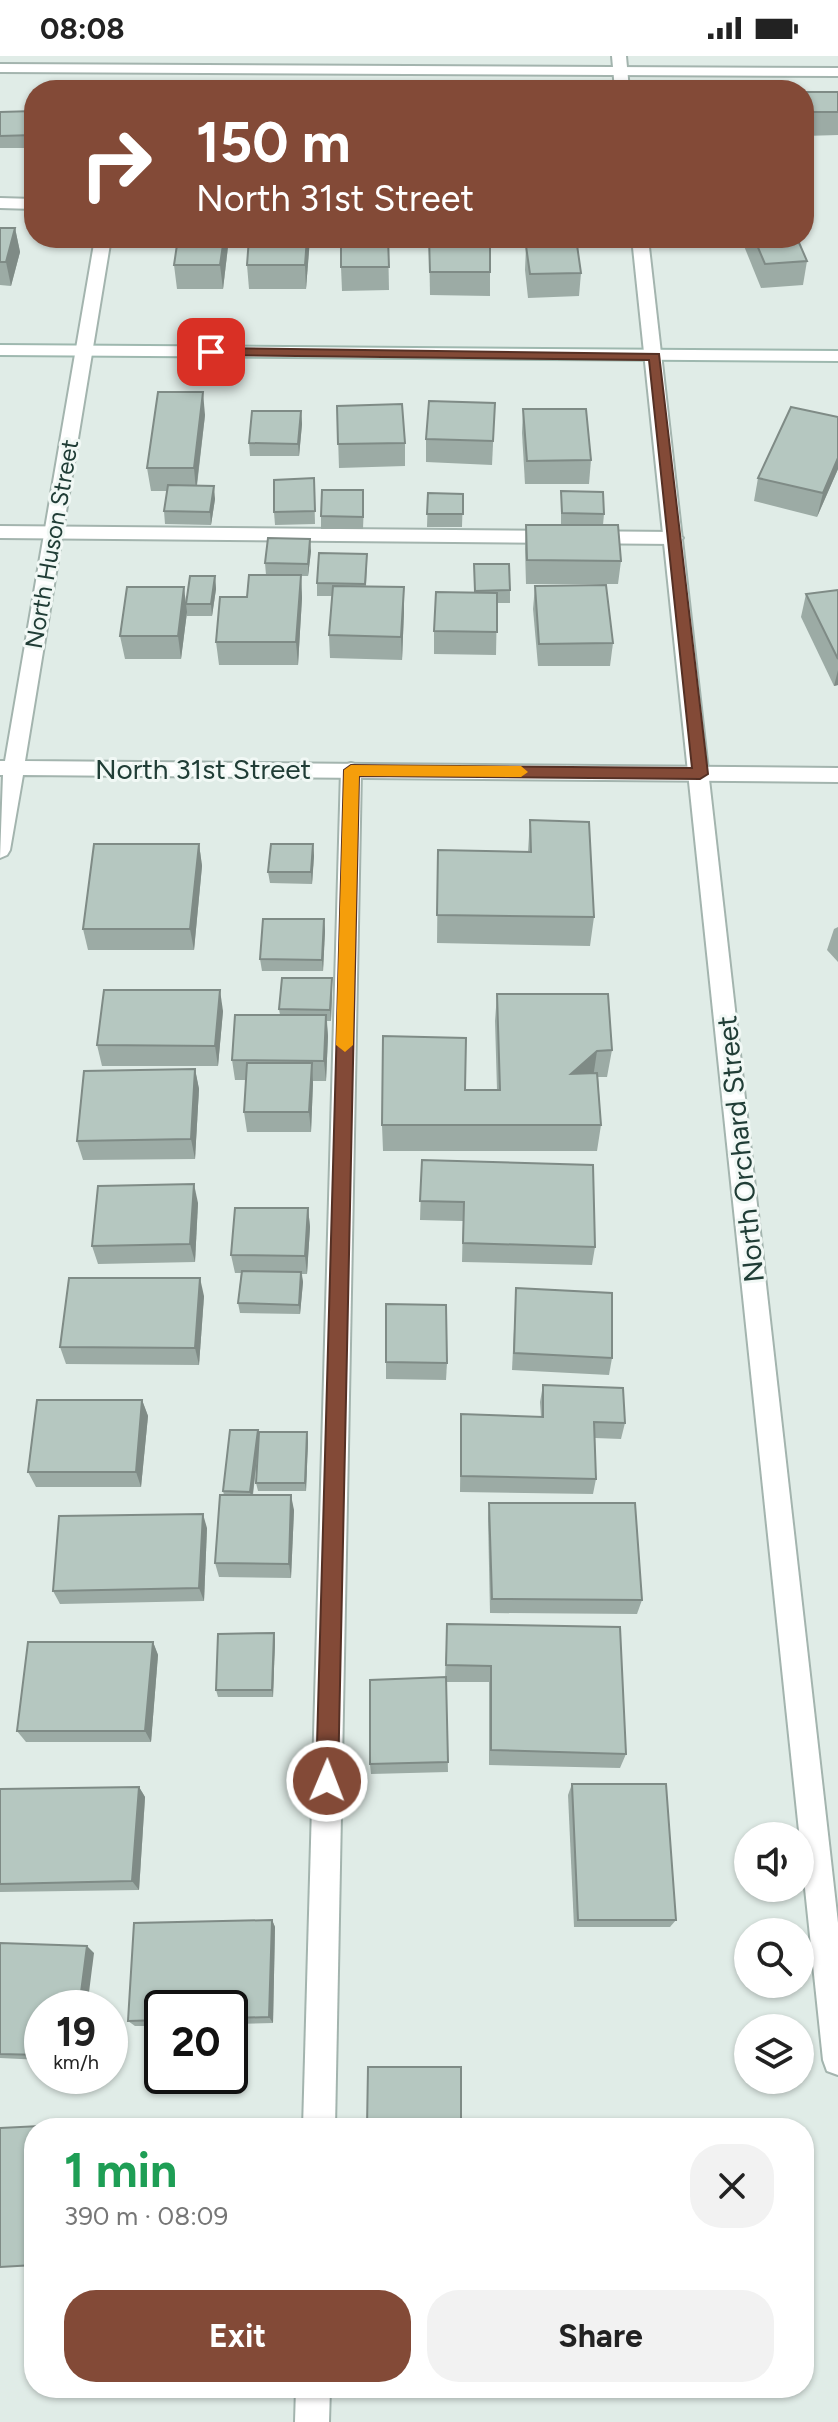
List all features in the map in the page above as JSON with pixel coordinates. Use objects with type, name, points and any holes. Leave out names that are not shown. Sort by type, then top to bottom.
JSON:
[{"type":"street","points":[[619,56],[621,80]]},
{"type":"street","points":[[0,68],[133,62],[620,73],[838,72]]},
{"type":"street","points":[[0,203],[24,204]]},
{"type":"street","name":"North Huson Street","points":[[0,850],[7,768],[53,533],[101,248]]},
{"type":"street","name":"North Orchard Street","points":[[641,248],[838,2060]]},
{"type":"street","points":[[0,350],[838,356]]},
{"type":"street","points":[[0,532],[674,538]]},
{"type":"street","name":"North 31st Street","points":[[7,768],[838,775]]},
{"type":"street","points":[[319,2118],[351,770]]},
{"type":"street","points":[[312,2422],[313,2398]]},
{"type":"building","points":[[814,92],[838,92],[838,112],[814,112]]},
{"type":"building","points":[[24,111],[24,135],[0,136],[0,112]]},
{"type":"building","points":[[0,228],[15,228],[6,262],[0,262]]},
{"type":"building","points":[[177,248],[223,248],[220,265],[174,265]]},
{"type":"building","points":[[248,248],[306,248],[305,265],[247,265]]},
{"type":"building","points":[[341,248],[388,248],[389,267],[341,267]]},
{"type":"building","points":[[429,248],[490,248],[490,272],[430,272]]},
{"type":"building","points":[[526,248],[577,248],[581,273],[530,274]]},
{"type":"building","points":[[758,248],[801,248],[807,261],[765,264]]},
{"type":"building","points":[[158,392],[203,392],[194,468],[147,468]]},
{"type":"building","points":[[429,401],[495,403],[493,441],[426,439]]},
{"type":"building","points":[[402,404],[405,443],[338,444],[337,406]]},
{"type":"building","points":[[791,407],[838,417],[838,458],[823,493],[758,478]]},
{"type":"building","points":[[523,409],[586,409],[591,460],[527,461]]},
{"type":"building","points":[[252,411],[301,411],[298,444],[249,443]]},
{"type":"building","points":[[314,478],[315,511],[274,512],[274,480]]},
{"type":"building","points":[[168,485],[214,486],[210,512],[164,511]]},
{"type":"building","points":[[322,490],[363,490],[363,517],[321,516]]},
{"type":"building","points":[[561,491],[603,492],[604,514],[562,513]]},
{"type":"building","points":[[428,493],[463,494],[463,514],[427,514]]},
{"type":"building","points":[[526,525],[618,525],[621,561],[527,560]]},
{"type":"building","points":[[268,538],[310,539],[308,564],[265,563]]},
{"type":"building","points":[[319,553],[367,554],[365,584],[317,583]]},
{"type":"building","points":[[474,564],[509,564],[510,590],[475,591]]},
{"type":"building","points":[[249,575],[301,575],[296,642],[216,642],[220,597],[247,597]]},
{"type":"building","points":[[190,576],[215,576],[211,604],[186,604]]},
{"type":"building","points":[[606,585],[613,643],[539,644],[535,586]]},
{"type":"building","points":[[333,586],[404,587],[401,637],[329,635]]},
{"type":"building","points":[[127,587],[184,587],[178,636],[120,636]]},
{"type":"building","points":[[838,590],[838,659],[806,594]]},
{"type":"building","points":[[436,592],[497,593],[497,632],[434,631]]},
{"type":"building","points":[[530,820],[589,822],[594,917],[437,915],[438,850],[531,852]]},
{"type":"building","points":[[94,844],[199,844],[190,929],[83,929]]},
{"type":"building","points":[[271,844],[313,844],[311,872],[268,872]]},
{"type":"building","points":[[263,919],[324,919],[322,960],[260,959]]},
{"type":"building","points":[[282,978],[332,978],[330,1010],[279,1009]]},
{"type":"building","points":[[104,990],[220,990],[215,1046],[97,1045]]},
{"type":"building","points":[[497,994],[608,994],[612,1050],[597,1051],[571,1074],[597,1073],[601,1125],[382,1125],[383,1036],[466,1038],[465,1090],[500,1090]]},
{"type":"building","points":[[235,1015],[326,1015],[324,1061],[232,1060]]},
{"type":"building","points":[[247,1063],[312,1063],[309,1112],[244,1112]]},
{"type":"building","points":[[195,1069],[191,1139],[77,1141],[84,1071]]},
{"type":"building","points":[[422,1160],[593,1165],[595,1247],[463,1243],[464,1202],[420,1201]]},
{"type":"building","points":[[194,1184],[190,1244],[92,1246],[98,1186]]},
{"type":"building","points":[[235,1208],[308,1208],[305,1256],[231,1255]]},
{"type":"building","points":[[242,1271],[301,1272],[299,1305],[238,1303]]},
{"type":"building","points":[[69,1278],[200,1278],[195,1348],[60,1347]]},
{"type":"building","points":[[516,1288],[612,1293],[612,1358],[514,1353]]},
{"type":"building","points":[[386,1304],[446,1305],[447,1363],[386,1362]]},
{"type":"building","points":[[543,1385],[623,1388],[625,1423],[594,1422],[596,1479],[461,1476],[461,1414],[543,1417]]},
{"type":"building","points":[[37,1400],[142,1400],[136,1472],[28,1472]]},
{"type":"building","points":[[230,1430],[258,1430],[250,1492],[223,1491]]},
{"type":"building","points":[[259,1432],[307,1432],[305,1483],[256,1483]]},
{"type":"building","points":[[220,1495],[291,1495],[289,1564],[215,1563]]},
{"type":"building","points":[[489,1503],[635,1503],[642,1600],[492,1599]]},
{"type":"building","points":[[203,1514],[199,1588],[53,1591],[59,1516]]},
{"type":"building","points":[[447,1624],[620,1627],[626,1754],[491,1750],[491,1666],[446,1665]]},
{"type":"building","points":[[274,1633],[272,1690],[216,1690],[218,1634]]},
{"type":"building","points":[[28,1642],[153,1642],[145,1731],[17,1731]]},
{"type":"building","points":[[446,1677],[448,1762],[370,1764],[370,1680]]},
{"type":"building","points":[[572,1784],[666,1784],[676,1920],[578,1920]]},
{"type":"building","points":[[139,1787],[132,1881],[0,1884],[0,1789]]},
{"type":"building","points":[[272,1920],[269,2017],[248,2018],[248,1990],[144,1990],[144,2021],[128,2021],[134,1923]]},
{"type":"building","points":[[0,1943],[87,1946],[81,1990],[24,1990],[24,2055],[0,2054]]},
{"type":"building","points":[[368,2067],[461,2067],[461,2118],[367,2118]]},
{"type":"building","points":[[24,2127],[24,2266],[0,2267],[0,2128]]},
{"type":"slow traffic","points":[[345,1045],[351,770],[521,772]]},
{"type":"route","points":[[211,352],[655,357],[700,774],[351,770],[327,1781]]}]
